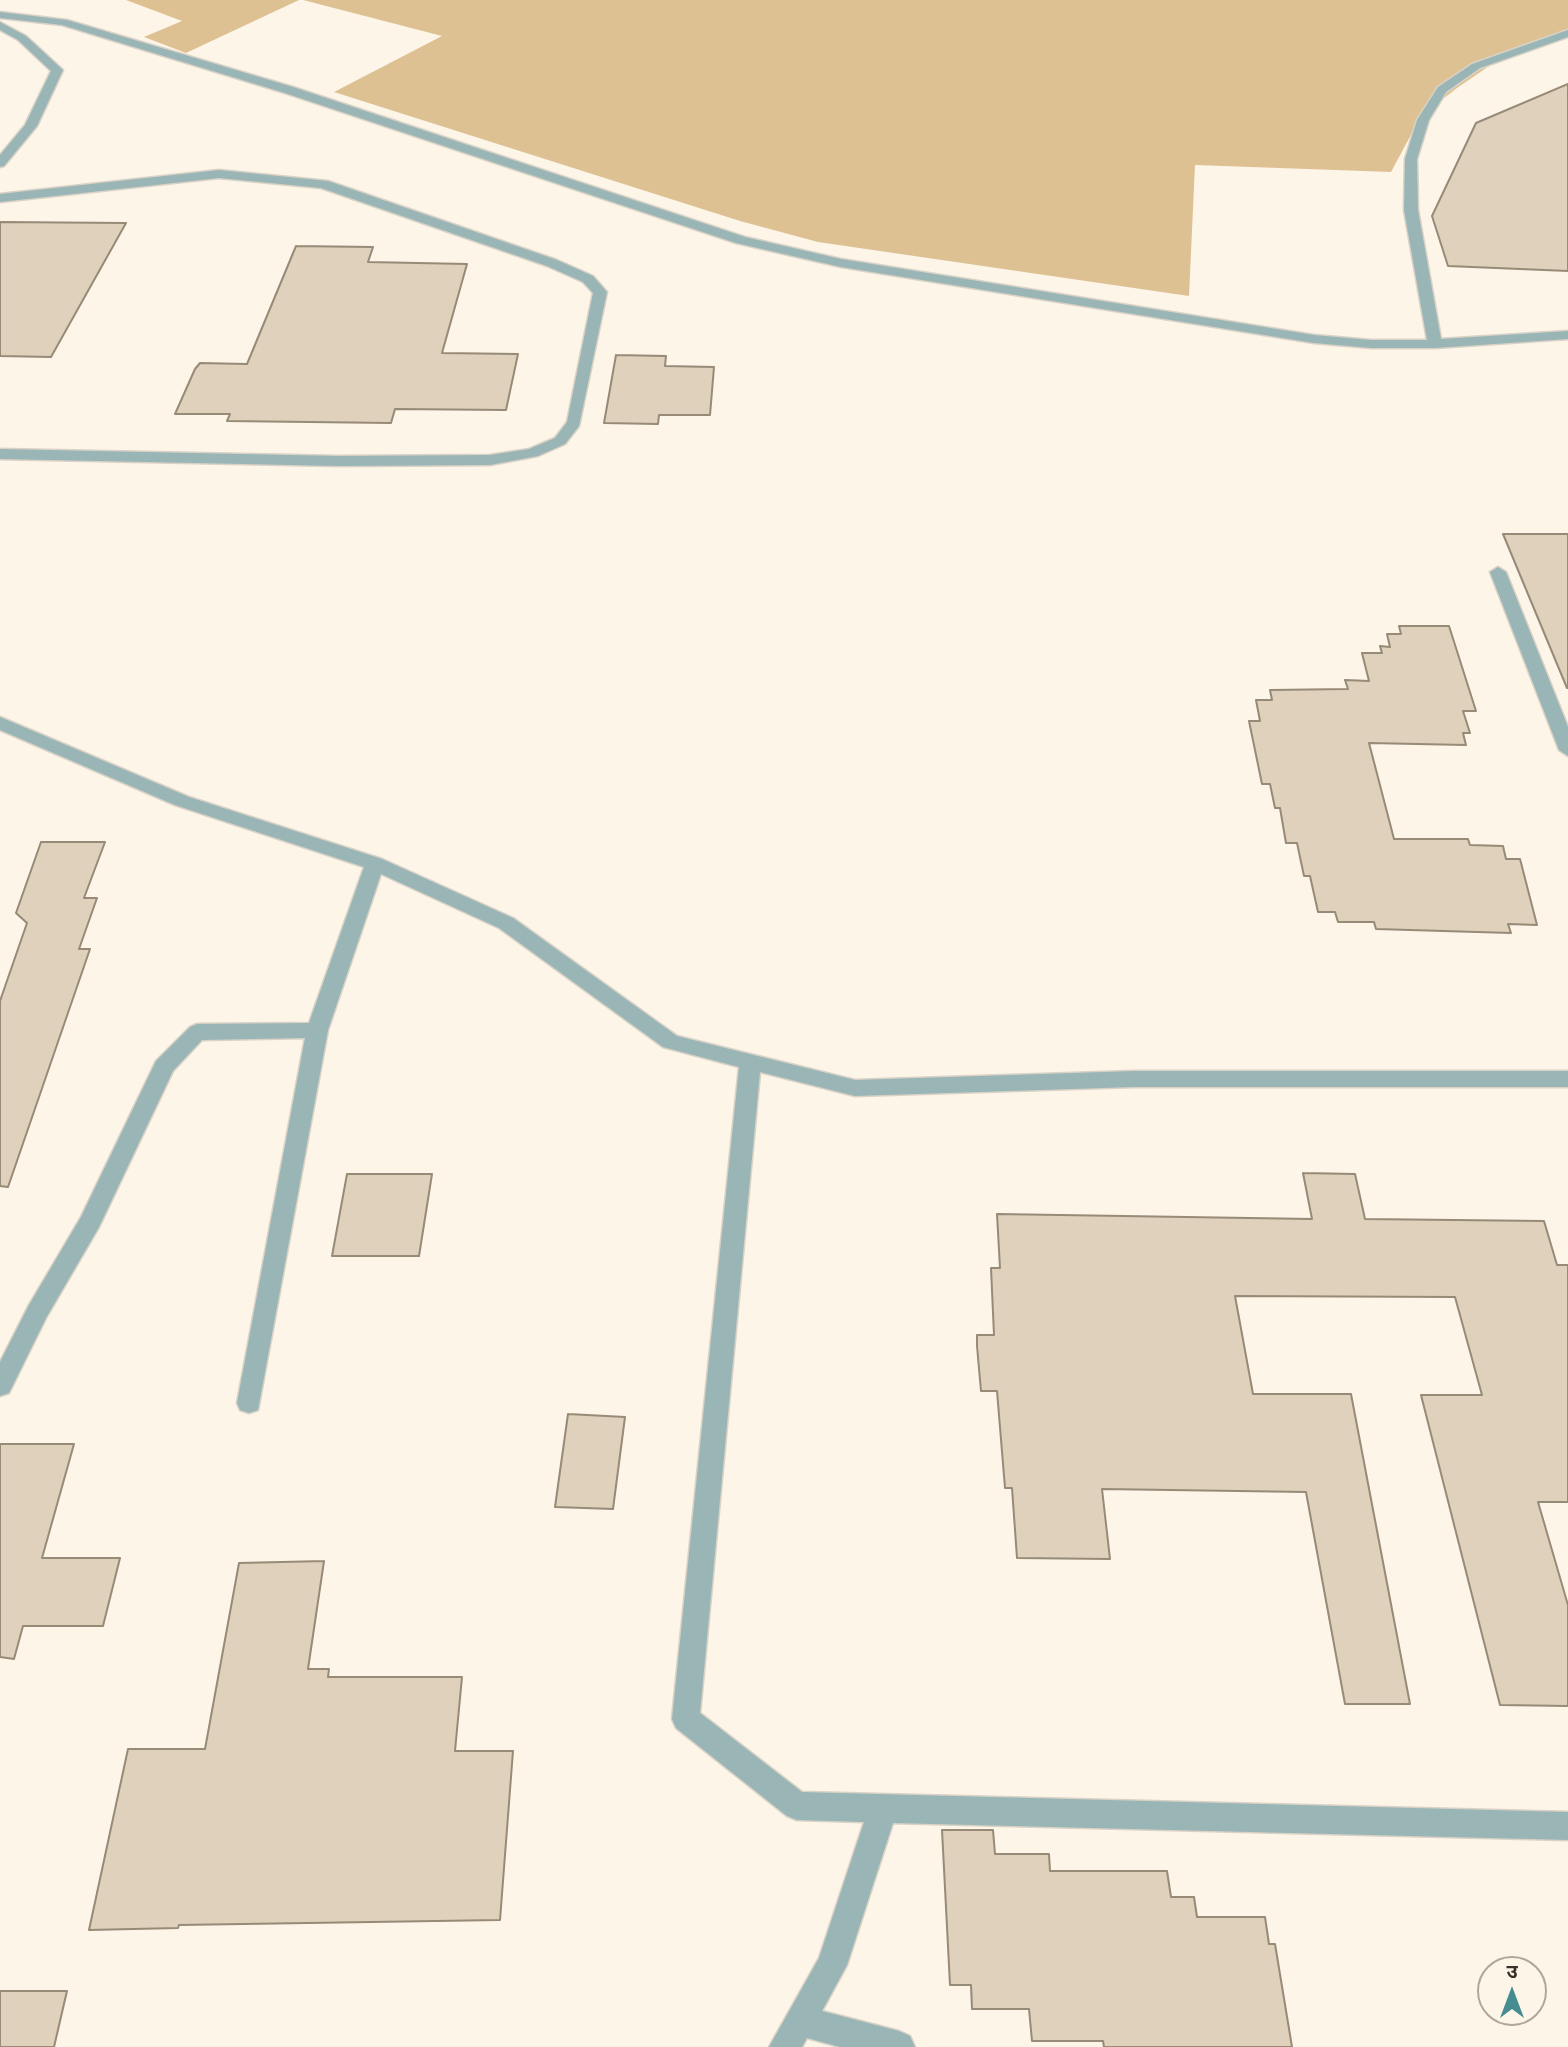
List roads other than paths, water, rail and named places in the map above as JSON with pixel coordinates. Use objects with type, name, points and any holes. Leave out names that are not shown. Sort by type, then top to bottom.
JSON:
[{"type":"lane","points":[[0,15],[62,22],[289,90],[741,240],[828,260],[1259,332],[1371,344],[1435,344],[1568,335]]},
{"type":"lane","points":[[0,25],[22,38],[57,70],[31,126],[0,163]]},
{"type":"lane","points":[[1435,344],[1410,210],[1410,159],[1423,120],[1442,90],[1476,66],[1568,33]]},
{"type":"lane","points":[[0,198],[219,174],[323,184],[552,263],[588,279],[600,292],[574,423],[560,441],[533,453],[490,460],[352,461],[0,454]]},
{"type":"lane","points":[[1498,572],[1568,750]]},
{"type":"lane","points":[[0,723],[183,801],[375,863],[506,923],[670,1042],[855,1088],[1134,1079],[1568,1079]]},
{"type":"lane","points":[[249,1403],[317,1030],[375,863]]},
{"type":"lane","points":[[0,1386],[37,1312],[90,1221],[164,1067],[197,1032],[317,1030]]},
{"type":"lane","points":[[750,1062],[686,1719],[797,1806],[1568,1826]]},
{"type":"lane","points":[[883,1809],[832,1965],[792,2034],[898,2047]]}]
